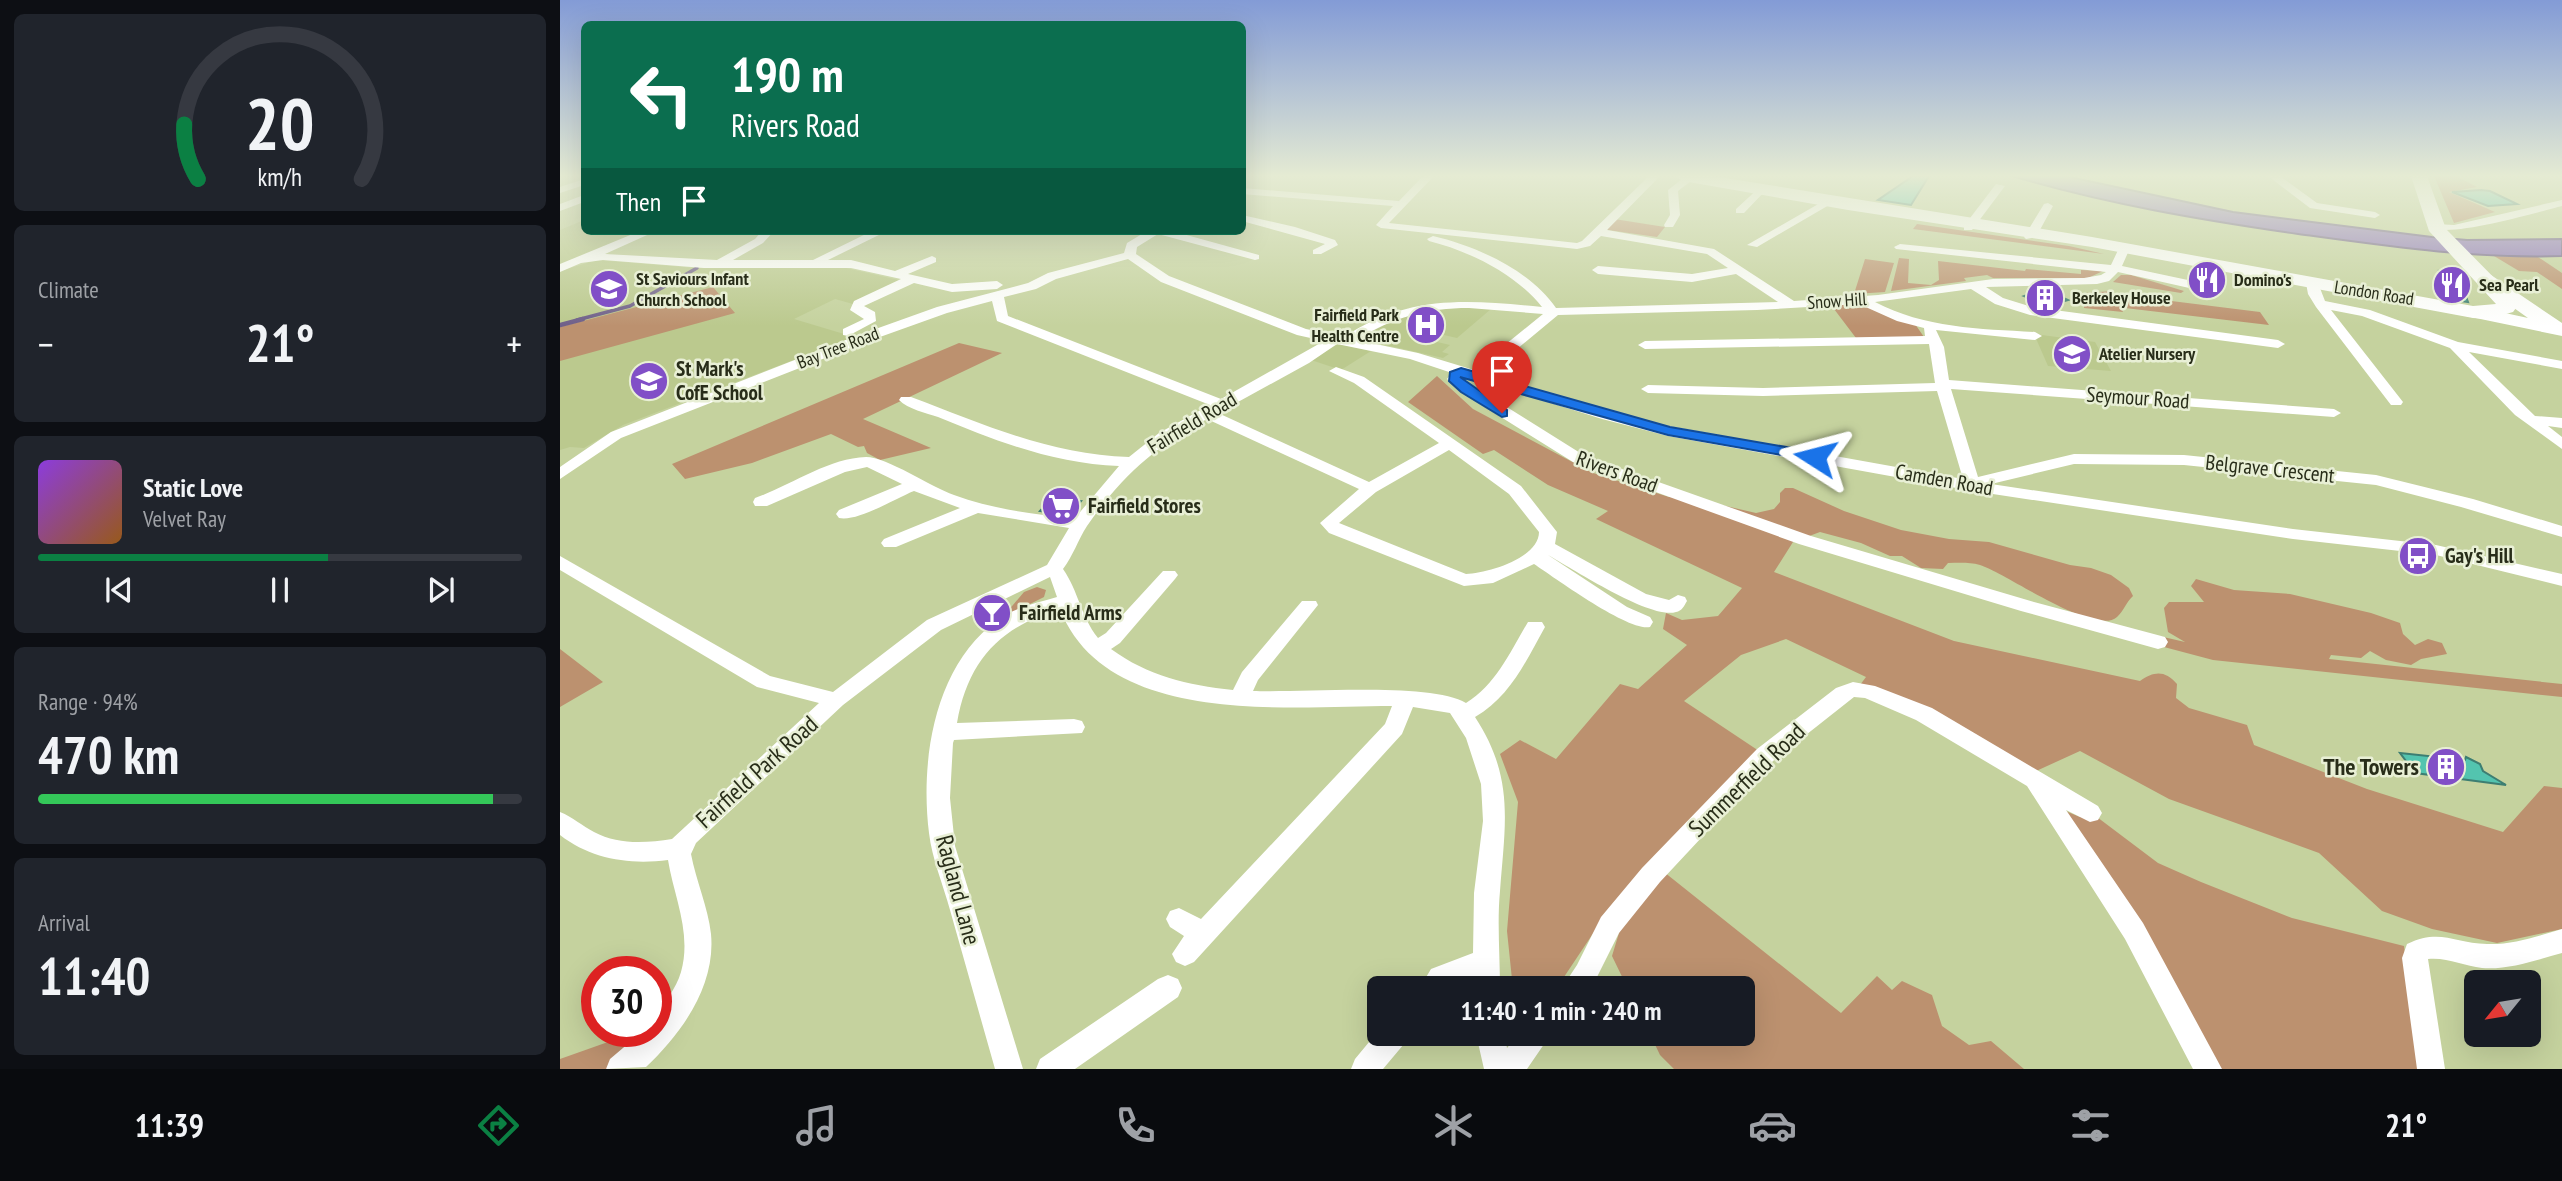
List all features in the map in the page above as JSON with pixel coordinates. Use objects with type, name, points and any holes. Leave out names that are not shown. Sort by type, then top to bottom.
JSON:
[{"type":"highway","name":"London Road","points":[[1969,226],[2031,235],[2119,259],[2185,260],[2485,311]]},
{"type":"highway","points":[[2436,226],[2459,255],[2508,306],[2502,311],[2485,311]]},
{"type":"main road","points":[[2475,272],[2562,331]]},
{"type":"main road","name":"London Road","points":[[2485,311],[2562,331]]},
{"type":"street","points":[[1277,226],[1331,242],[1332,245],[1317,252]]},
{"type":"street","points":[[1381,226],[1378,233],[1441,240],[1524,283],[1546,301],[1553,313],[1469,374]]},
{"type":"street","points":[[1389,226],[1577,246],[1586,244],[1605,226]]},
{"type":"street","points":[[1753,246],[1788,226]]},
{"type":"street","points":[[2031,235],[2036,226]]},
{"type":"street","points":[[2438,231],[2463,226]]},
{"type":"street","points":[[1599,232],[1710,251],[1790,304]]},
{"type":"street","points":[[560,268],[640,235]]},
{"type":"street","points":[[719,264],[759,241],[764,235]]},
{"type":"street","points":[[814,262],[872,235]]},
{"type":"street","points":[[1130,255],[1131,245],[1150,235]]},
{"type":"street","points":[[1172,235],[1255,257]]},
{"type":"street","points":[[1900,247],[2119,259],[2217,290]]},
{"type":"street","name":"Bay Tree Road","points":[[560,474],[607,440],[650,421],[895,326],[1032,286],[1052,276],[1130,255]]},
{"type":"street","name":"Camden Road","points":[[1130,255],[1165,279],[1302,332],[1413,356],[1668,431],[1973,484],[2293,534],[2435,550],[2562,580]]},
{"type":"street","points":[[581,260],[603,257],[719,264],[851,264],[952,288],[967,289],[1052,276]]},
{"type":"street","points":[[897,274],[931,259]]},
{"type":"street","name":"Snow Hill","points":[[1340,341],[1390,315],[1432,306],[1491,305],[1553,313],[1861,300],[1973,285],[2090,281],[2107,277],[2119,259]]},
{"type":"street","points":[[1598,270],[1692,278],[1738,270]]},
{"type":"street","points":[[848,332],[870,321],[870,315],[856,310],[858,304],[914,278]]},
{"type":"street","points":[[2312,283],[2320,304],[2396,402]]},
{"type":"street","points":[[1973,285],[1999,301],[2030,311],[2278,344]]},
{"type":"street","points":[[998,295],[1002,318],[1220,404]]},
{"type":"street","points":[[1861,300],[1898,317],[1926,324],[1984,332],[2035,335]]},
{"type":"street","points":[[2320,304],[2365,313],[2455,345],[2562,365]]},
{"type":"street","points":[[1926,324],[1934,340],[1943,385],[1973,484]]},
{"type":"street","points":[[1646,345],[1934,340]]},
{"type":"street","name":"Fairfield Road","points":[[1053,569],[1064,556],[1080,524],[1131,463],[1164,436],[1340,341]]},
{"type":"street","points":[[2455,345],[2529,420],[2562,444]]},
{"type":"street","points":[[1336,371],[1359,380],[1450,443],[1516,490],[1549,532],[1540,551],[1486,579],[1464,580],[1335,529],[1329,523],[1370,488],[1450,443]]},
{"type":"street","name":"Rivers Road","points":[[1469,374],[1454,379],[1465,389],[1579,459],[1805,540],[2028,607],[2158,642]]},
{"type":"street","name":"Seymour Road","points":[[1648,389],[1763,391],[1943,385],[2334,413]]},
{"type":"street","points":[[906,400],[1045,452],[1097,461],[1131,463]]},
{"type":"street","points":[[1206,413],[1370,488]]},
{"type":"street","points":[[2529,420],[2562,423]]},
{"type":"street","name":"Belgrave Crescent","points":[[1973,484],[2074,459],[2184,460],[2376,480],[2467,503],[2562,532]]},
{"type":"street","points":[[761,502],[787,494],[810,480],[867,461],[913,485],[973,509],[1034,521],[1080,524]]},
{"type":"street","points":[[845,514],[873,506],[888,495],[913,485]]},
{"type":"street","points":[[890,543],[922,532],[939,520],[973,509]]},
{"type":"street","points":[[1540,551],[1640,599],[1673,607],[1678,601]]},
{"type":"street","points":[[1540,551],[1620,611],[1643,622]]},
{"type":"street","points":[[560,562],[764,682],[836,700]]},
{"type":"street","points":[[1053,569],[1060,575],[1076,623],[1097,648],[1133,672],[1157,682],[1194,692],[1238,699],[1406,699],[1447,704],[1464,714],[1476,736],[1492,784],[1495,821],[1487,893],[1485,976]]},
{"type":"street","name":"Fairfield Park Road","points":[[679,848],[688,836],[836,700],[934,625],[1053,569]]},
{"type":"street","points":[[1097,648],[1113,638],[1169,575]]},
{"type":"street","name":"Ragland Lane","points":[[1009,1069],[942,837],[939,783],[944,732],[953,693],[977,652],[1000,627],[1025,614],[1067,600]]},
{"type":"street","points":[[1238,699],[1249,677],[1300,607]]},
{"type":"street","points":[[1464,714],[1481,706],[1495,694],[1535,627]]},
{"type":"street","name":"Summerfield Road","points":[[1584,976],[1610,925],[1650,875],[1765,755],[1843,693],[1853,689],[1868,691],[1924,714],[2090,813]]},
{"type":"street","points":[[1185,954],[1394,728],[1406,699]]},
{"type":"street","points":[[944,732],[1074,727]]},
{"type":"street","points":[[2029,777],[2045,794],[2134,931],[2208,1069]]},
{"type":"street","points":[[560,822],[598,847],[648,853],[679,848],[678,856],[691,897],[699,935],[698,960],[691,985],[665,1027],[631,1062],[620,1069]]},
{"type":"street","points":[[1179,919],[1202,934]]},
{"type":"street","points":[[2431,1069],[2416,951],[2436,946],[2484,957],[2509,955],[2562,941]]},
{"type":"street","points":[[1446,976],[1484,961]]},
{"type":"street","points":[[1050,1069],[1168,988]]},
{"type":"street","points":[[1365,1069],[1384,1046]]},
{"type":"street","points":[[1493,1046],[1498,1069]]},
{"type":"street","points":[[1509,1069],[1527,1046]]},
{"type":"shaded area","points":[[570,226],[581,226],[581,235],[635,235],[560,264],[560,230]]},
{"type":"shaded area","points":[[1608,226],[1665,227],[1657,237],[1606,228]]},
{"type":"shaded area","points":[[1915,226],[1930,226],[2069,246],[2104,254],[1913,229]]},
{"type":"shaded area","points":[[2245,226],[2344,226],[2467,240],[2562,239],[2562,256],[2463,254]]},
{"type":"shaded area","points":[[2494,256],[2538,257],[2562,273],[2562,289],[2537,272],[2519,271]]},
{"type":"shaded area","points":[[1899,258],[1909,259],[1908,283],[1931,285],[1939,280],[1938,261],[2025,271],[2081,274],[2081,270],[2103,271],[2088,278],[1993,278],[1987,275],[1964,278],[1966,281],[1891,291]]},
{"type":"shaded area","points":[[1865,259],[1894,263],[1885,292],[1854,294]]},
{"type":"shaded area","name":"St Saviours Infant Church School","points":[[597,260],[696,268],[624,307],[560,324],[560,271]]},
{"type":"shaded area","name":"St Mark's CofE School","points":[[699,268],[846,268],[903,281],[853,304],[835,299],[794,319],[854,337],[623,425],[584,448],[570,447],[560,450],[560,325],[634,306]]},
{"type":"shaded area","points":[[2121,275],[2131,275],[2184,291],[2181,293],[2113,282]]},
{"type":"shaded area","points":[[713,287],[735,313],[560,361],[560,327]]},
{"type":"shaded area","points":[[2113,291],[2123,312],[2084,308],[2085,293]]},
{"type":"shaded area","points":[[2123,295],[2260,312],[2269,325],[2125,308]]},
{"type":"shaded area","points":[[1859,303],[1915,324],[1924,337],[1856,338],[1831,305]]},
{"type":"shaded area","name":"Fairfield Park Health Centre","points":[[1465,307],[1491,309],[1457,338],[1422,330],[1412,336],[1450,345],[1442,352],[1449,354],[1443,358],[1355,338],[1406,313]]},
{"type":"shaded area","name":"Atelier Nursery","points":[[2034,334],[2095,342],[2111,371],[2048,366]]},
{"type":"shaded area","points":[[959,343],[1002,353],[863,419],[931,448],[880,460],[867,453],[864,446],[858,447],[831,434],[752,463],[685,479],[672,464]]},
{"type":"shaded area","points":[[1338,344],[1371,351],[1341,370],[1311,360]]},
{"type":"shaded area","points":[[1437,376],[1473,409],[1593,473],[1669,497],[1687,497],[1756,513],[1774,509],[1780,502],[1780,493],[1785,488],[1793,488],[1844,511],[1901,530],[1949,539],[1989,542],[2111,575],[2129,588],[2133,596],[2117,617],[2106,621],[2071,611],[1980,565],[1948,563],[1943,569],[1921,568],[1902,556],[1890,556],[1861,543],[1820,532],[1793,542],[1774,572],[1954,641],[2140,681],[2150,675],[2164,674],[2177,684],[2176,698],[2189,708],[2247,725],[2254,745],[2367,789],[2503,832],[2544,786],[2562,788],[2562,929],[2497,943],[2432,929],[2382,911],[2319,853],[2169,799],[2080,751],[2034,772],[1860,685],[1866,677],[1786,639],[1741,655],[1684,701],[1759,751],[1614,902],[1565,976],[1512,976],[1507,931],[1518,802],[1500,754],[1520,740],[1556,759],[1620,684],[1638,689],[1687,645],[1663,629],[1666,613],[1682,620],[1718,616],[1742,588],[1596,519],[1608,511],[1548,485],[1494,450],[1483,454],[1408,402]]},
{"type":"shaded area","points":[[2196,579],[2234,590],[2290,594],[2371,613],[2400,623],[2403,634],[2415,645],[2428,639],[2442,643],[2447,654],[2421,659],[2411,665],[2386,660],[2370,651],[2361,658],[2331,655],[2329,659],[2562,684],[2562,697],[2213,660],[2164,647],[2159,636],[2185,642],[2168,632],[2164,608],[2169,602],[2204,602],[2191,586]]},
{"type":"shaded area","points":[[1037,587],[1046,590],[1044,597],[1002,618],[1024,592]]},
{"type":"shaded area","points":[[560,649],[603,682],[560,707]]},
{"type":"shaded area","points":[[2063,810],[2080,817],[2089,811],[2158,863],[2201,882],[2292,918],[2404,946],[2419,1069],[2221,1069]]},
{"type":"shaded area","points":[[1664,872],[1841,1013],[1877,976],[1892,990],[1902,981],[1932,995],[1942,1026],[1969,1045],[1991,1041],[2024,1069],[1674,1069],[1660,1055],[1656,1046],[1755,1046],[1755,976],[1622,976],[1612,956],[1622,923]]},
{"type":"shaded area","points":[[594,1047],[632,1047],[616,1064],[607,1069],[560,1069],[560,1059]]},
{"type":"building","points":[[2439,271],[2458,274],[2468,302],[2447,299]]},
{"type":"building","name":"Berkeley House","points":[[2044,289],[2068,300],[2048,306],[2024,296]]},
{"type":"building","name":"Fairfield Stores","points":[[1051,499],[1081,501],[1070,515],[1040,511]]},
{"type":"building","name":"The Towers","points":[[2400,753],[2465,760],[2466,757],[2480,764],[2483,771],[2506,785],[2415,773]]},
{"type":"waterway","points":[[577,320],[630,306],[697,268]]},
{"type":"waterway","points":[[560,325],[583,319]]},
{"type":"place","name":"Domino's","points":[[2207,280]]},
{"type":"place","name":"Sea Pearl","points":[[2452,285]]},
{"type":"place","name":"St Saviours Infant Church School","points":[[609,289]]},
{"type":"place","name":"Berkeley House","points":[[2045,298]]},
{"type":"place","name":"Fairfield Park Health Centre","points":[[1426,325]]},
{"type":"place","name":"Atelier Nursery","points":[[2072,354]]},
{"type":"place","name":"St Mark's CofE School","points":[[649,381]]},
{"type":"place","name":"Fairfield Stores","points":[[1061,506]]},
{"type":"place","name":"Gay's Hill","points":[[2418,556]]},
{"type":"place","name":"Fairfield Arms","points":[[992,613]]},
{"type":"place","name":"The Towers","points":[[2446,767]]},
{"type":"route","points":[[1502,413],[1465,389],[1454,379],[1454,375],[1461,372],[1607,416],[1668,431],[1815,457]]}]
